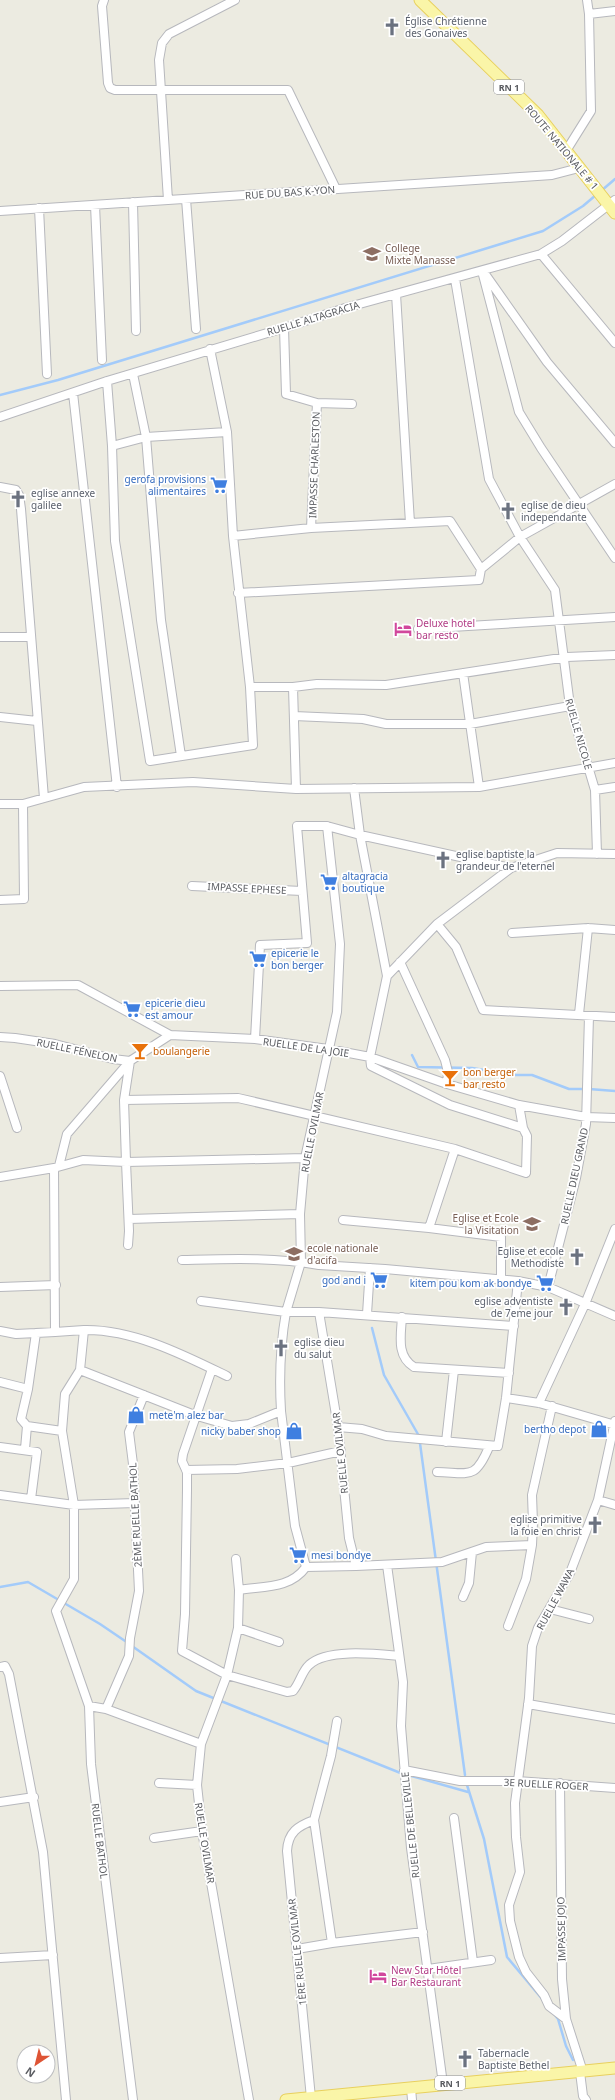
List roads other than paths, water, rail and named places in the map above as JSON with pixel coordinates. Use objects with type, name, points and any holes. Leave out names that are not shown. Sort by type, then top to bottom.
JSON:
[{"type":"main road","name":"ROUTE NATIONALE # 1","points":[[420,0],[538,115],[579,168],[591,180],[610,204]]},
{"type":"main road","name":"RN 1","points":[[286,2100],[615,2068]]},
{"type":"street","points":[[104,0],[102,6],[108,83],[110,88],[115,90],[288,90],[336,189]]},
{"type":"street","points":[[168,200],[160,89],[159,60],[162,43],[169,34],[235,0]]},
{"type":"street","points":[[566,151],[591,111],[589,14],[587,0]]},
{"type":"street","points":[[589,14],[615,11]]},
{"type":"street","name":"RUE DU BAS K-YON","points":[[0,211],[552,175],[579,168]]},
{"type":"street","points":[[186,199],[196,329]]},
{"type":"street","points":[[133,202],[136,331]]},
{"type":"street","name":"RUELLE ALTAGRACIA","points":[[0,417],[107,381],[284,328],[345,308],[541,254],[562,241],[610,204]]},
{"type":"street","points":[[95,205],[102,360]]},
{"type":"street","points":[[39,208],[47,374]]},
{"type":"street","points":[[541,254],[615,343]]},
{"type":"street","points":[[482,270],[547,362],[615,443]]},
{"type":"street","points":[[482,270],[519,412],[541,448],[615,558]]},
{"type":"street","points":[[455,278],[489,479],[520,536]]},
{"type":"street","points":[[396,294],[410,523]]},
{"type":"street","points":[[284,328],[286,394],[317,403],[352,404]]},
{"type":"street","points":[[107,381],[112,446],[115,541],[150,761],[253,745],[250,688],[238,593],[233,536],[227,432],[210,349]]},
{"type":"street","points":[[133,374],[146,437],[161,620],[181,756]]},
{"type":"street","points":[[73,393],[117,787]]},
{"type":"street","name":"IMPASSE CHARLESTON","points":[[311,528],[317,403]]},
{"type":"street","points":[[112,446],[146,437],[227,432]]},
{"type":"street","points":[[238,593],[479,580],[481,569],[520,536],[615,484]]},
{"type":"street","points":[[0,487],[16,490],[19,495],[44,798]]},
{"type":"street","points":[[233,536],[311,528],[450,521],[481,569]]},
{"type":"street","name":"RUELLE NICOLE","points":[[520,536],[555,590],[562,658],[570,706],[595,790],[597,854]]},
{"type":"street","points":[[418,629],[558,622],[615,617]]},
{"type":"street","points":[[0,637],[30,637]]},
{"type":"street","points":[[250,688],[293,687],[317,684],[386,685],[562,658],[615,655]]},
{"type":"street","points":[[463,673],[479,787]]},
{"type":"street","points":[[293,687],[296,789]]},
{"type":"street","points":[[294,716],[363,720],[386,724],[470,724],[570,706]]},
{"type":"street","points":[[0,717],[37,722]]},
{"type":"street","points":[[0,804],[23,804],[84,787],[117,787],[194,782],[296,789],[479,787],[615,762]]},
{"type":"street","points":[[595,790],[615,787]]},
{"type":"street","points":[[354,788],[360,835],[387,976],[370,1057],[371,1066],[450,1105],[523,1128]]},
{"type":"street","points":[[0,900],[24,899],[23,804]]},
{"type":"street","points":[[256,1040],[260,945],[307,943],[297,826],[327,826],[360,835],[511,868]]},
{"type":"street","name":"RUELLE OVILMAR","points":[[306,1567],[295,1526],[281,1411],[279,1366],[280,1342],[286,1312],[301,1262],[300,1214],[305,1158],[328,1049],[338,1012],[340,944],[327,826]]},
{"type":"street","points":[[387,976],[437,924],[511,868],[557,853],[615,854]]},
{"type":"street","name":"IMPASSE EPHESE","points":[[192,886],[302,891]]},
{"type":"street","points":[[437,924],[456,947],[483,1010],[615,1017]]},
{"type":"street","points":[[579,1014],[588,928]]},
{"type":"street","points":[[512,933],[588,928],[615,930]]},
{"type":"street","points":[[400,962],[445,1060],[448,1072],[447,1084]]},
{"type":"street","name":"RUELLE DE LA JOIE","points":[[0,986],[78,986],[170,1035],[256,1040],[328,1049],[370,1057],[447,1084],[520,1105],[586,1117],[615,1118]]},
{"type":"street","name":"RUELLE DIEU GRAND","points":[[548,1287],[576,1178],[586,1117],[589,1016]]},
{"type":"street","name":"RUELLE FÉNELON","points":[[0,1037],[55,1044],[114,1059],[130,1061],[170,1035]]},
{"type":"street","points":[[128,1245],[129,1219],[124,1100],[130,1061]]},
{"type":"street","points":[[55,1332],[56,1167],[67,1134],[130,1061]]},
{"type":"street","points":[[0,1076],[17,1128]]},
{"type":"street","points":[[124,1100],[238,1098],[455,1149],[526,1173],[527,1136],[523,1128],[520,1105]]},
{"type":"street","points":[[429,1228],[455,1149]]},
{"type":"street","points":[[0,1177],[56,1167],[83,1160],[126,1162],[305,1158]]},
{"type":"street","points":[[129,1219],[300,1214]]},
{"type":"street","points":[[343,1220],[429,1228],[500,1237],[501,1279]]},
{"type":"street","points":[[539,1403],[585,1304],[615,1229]]},
{"type":"street","points":[[182,1260],[247,1259],[301,1262],[319,1266],[370,1268],[518,1281],[548,1287],[615,1316]]},
{"type":"street","points":[[367,1314],[370,1268]]},
{"type":"street","points":[[338,1428],[362,1429],[386,1436],[495,1447],[499,1443],[506,1398],[518,1281]]},
{"type":"street","points":[[0,1287],[56,1285]]},
{"type":"street","points":[[201,1301],[286,1312],[367,1314],[514,1326]]},
{"type":"street","name":"RUELLE OVILMAR","points":[[319,1312],[338,1428],[349,1538],[356,1566]]},
{"type":"street","points":[[402,1317],[400,1343],[405,1359],[414,1367],[509,1373]]},
{"type":"street","points":[[0,1330],[16,1334],[84,1330],[113,1331],[181,1354],[227,1376]]},
{"type":"street","points":[[84,1330],[80,1370],[197,1416],[232,1426],[249,1424],[281,1411]]},
{"type":"street","points":[[36,1333],[28,1389],[21,1419],[27,1426],[62,1431]]},
{"type":"street","points":[[212,1369],[183,1454],[182,1461],[186,1470],[185,1614],[182,1650],[227,1675],[287,1692],[293,1691],[308,1666],[315,1661],[345,1654],[362,1653],[400,1656]]},
{"type":"street","name":"RUELLE BATHOL","points":[[80,1370],[65,1394],[62,1431],[67,1470],[74,1505],[74,1579],[56,1611],[89,1706],[91,1764],[133,2100]]},
{"type":"street","points":[[446,1442],[454,1370]]},
{"type":"street","points":[[0,1382],[28,1389]]},
{"type":"street","name":"2ÈME RUELLE BATHOL","points":[[106,1709],[129,1656],[130,1638],[139,1591],[135,1503],[129,1432],[144,1395]]},
{"type":"street","points":[[506,1398],[552,1406],[614,1423]]},
{"type":"street","points":[[508,1626],[526,1579],[532,1545],[532,1495],[552,1406]]},
{"type":"street","name":"RUELLE WAWA","points":[[566,2019],[549,2006],[544,1995],[526,1972],[519,1957],[510,1921],[509,1905],[520,1872],[516,1837],[517,1781],[528,1704],[532,1646],[538,1628],[550,1610],[570,1573],[598,1500],[614,1423]]},
{"type":"street","points":[[26,1449],[27,1426]]},
{"type":"street","points":[[0,1446],[26,1449],[37,1452],[31,1499]]},
{"type":"street","points":[[437,1472],[469,1473],[475,1471],[481,1465],[489,1447]]},
{"type":"street","points":[[186,1470],[237,1469],[288,1463],[341,1451]]},
{"type":"street","points":[[0,1495],[74,1505],[135,1503]]},
{"type":"street","points":[[598,1500],[615,1505]]},
{"type":"street","points":[[239,1590],[287,1583],[295,1580],[306,1567],[442,1562],[486,1547],[532,1545]]},
{"type":"street","points":[[463,1597],[469,1582],[472,1552]]},
{"type":"street","name":"RUELLE OVILMAR","points":[[236,1559],[239,1590],[238,1628],[227,1675],[214,1706],[201,1744],[197,1785],[202,1831],[249,2100]]},
{"type":"street","name":"RUELLE DE BELLEVILLE","points":[[387,1565],[403,1682],[401,1726],[411,1848],[443,2084]]},
{"type":"street","points":[[550,1610],[589,1619]]},
{"type":"street","points":[[238,1628],[279,1642]]},
{"type":"street","points":[[0,1667],[5,1666],[9,1674],[34,1797],[43,1852],[66,2100]]},
{"type":"street","points":[[528,1704],[615,1719]]},
{"type":"street","points":[[89,1706],[106,1709],[201,1744]]},
{"type":"street","points":[[332,1943],[314,1820],[331,1756],[332,1742],[337,1721]]},
{"type":"street","name":"3E RUELLE ROGER","points":[[404,1774],[460,1781],[517,1781],[615,1788]]},
{"type":"street","points":[[159,1783],[197,1785]]},
{"type":"street","name":"IMPASSE JOJO","points":[[560,1783],[562,1979],[566,2019],[582,2072],[583,2096],[586,2100]]},
{"type":"street","points":[[0,1802],[34,1797]]},
{"type":"street","points":[[454,1818],[473,1962]]},
{"type":"street","name":"1ÈRE RUELLE OVILMAR","points":[[311,2098],[288,1843],[294,1830],[314,1820]]},
{"type":"street","points":[[154,1838],[202,1831]]},
{"type":"street","points":[[297,1949],[332,1943],[423,1932]]},
{"type":"street","points":[[0,1958],[53,1955]]},
{"type":"street","points":[[428,1969],[491,1960]]},
{"type":"street","points":[[411,2088],[412,2100]]},
{"type":"waterway","points":[[601,191],[615,179]]},
{"type":"waterway","points":[[0,395],[58,380],[543,231],[583,206],[596,195]]},
{"type":"waterway","points":[[412,1055],[418,1067],[472,1068],[514,1075],[532,1075],[569,1089],[583,1089]]},
{"type":"waterway","points":[[589,1089],[615,1091]]},
{"type":"waterway","points":[[372,1328],[384,1375],[419,1436],[465,1775]]},
{"type":"waterway","points":[[0,1587],[28,1582],[100,1624],[128,1643]]},
{"type":"waterway","points":[[132,1646],[196,1691],[403,1774]]},
{"type":"waterway","points":[[408,1775],[468,1792]]},
{"type":"waterway","points":[[467,1785],[484,1839],[507,1957],[543,2000]]},
{"type":"waterway","points":[[555,2015],[558,2019],[566,2046],[573,2060]]},
{"type":"place","name":"Église Chrétienne des Gonaives","points":[[392,27]]},
{"type":"place","name":"College Mixte Manasse","points":[[372,254]]},
{"type":"place","name":"gerofa provisions alimentaires","points":[[219,485]]},
{"type":"place","name":"eglise annexe galilee","points":[[18,499]]},
{"type":"place","name":"eglise de dieu independante","points":[[508,511]]},
{"type":"place","name":"Deluxe hotel bar resto","points":[[403,629]]},
{"type":"place","name":"eglise baptiste la grandeur de l'eternel","points":[[443,860]]},
{"type":"place","name":"altagracia boutique","points":[[329,882]]},
{"type":"place","name":"epicerie le bon berger","points":[[258,959]]},
{"type":"place","name":"epicerie dieu est amour","points":[[132,1009]]},
{"type":"place","name":"boulangerie","points":[[140,1051]]},
{"type":"place","name":"bon berger bar resto","points":[[450,1078]]},
{"type":"place","name":"Eglise et Ecole la Visitation","points":[[532,1224]]},
{"type":"place","name":"ecole nationale d'acifa","points":[[294,1254]]},
{"type":"place","name":"Eglise et ecole Methodiste","points":[[577,1257]]},
{"type":"place","name":"god and i","points":[[379,1280]]},
{"type":"place","name":"kitem pou kom ak bondye","points":[[545,1283]]},
{"type":"place","name":"eglise adventiste de 7eme jour","points":[[566,1307]]},
{"type":"place","name":"eglise dieu du salut","points":[[281,1348]]},
{"type":"place","name":"mete'm alez bar","points":[[136,1415]]},
{"type":"place","name":"bertho depot","points":[[599,1429]]},
{"type":"place","name":"nicky baber shop","points":[[294,1431]]},
{"type":"place","name":"eglise primitive la foie en christ","points":[[595,1525]]},
{"type":"place","name":"mesi bondye","points":[[298,1555]]},
{"type":"place","name":"New Star Hôtel Bar Restaurant","points":[[378,1976]]},
{"type":"place","name":"Tabernacle Baptiste Bethel","points":[[465,2059]]}]
